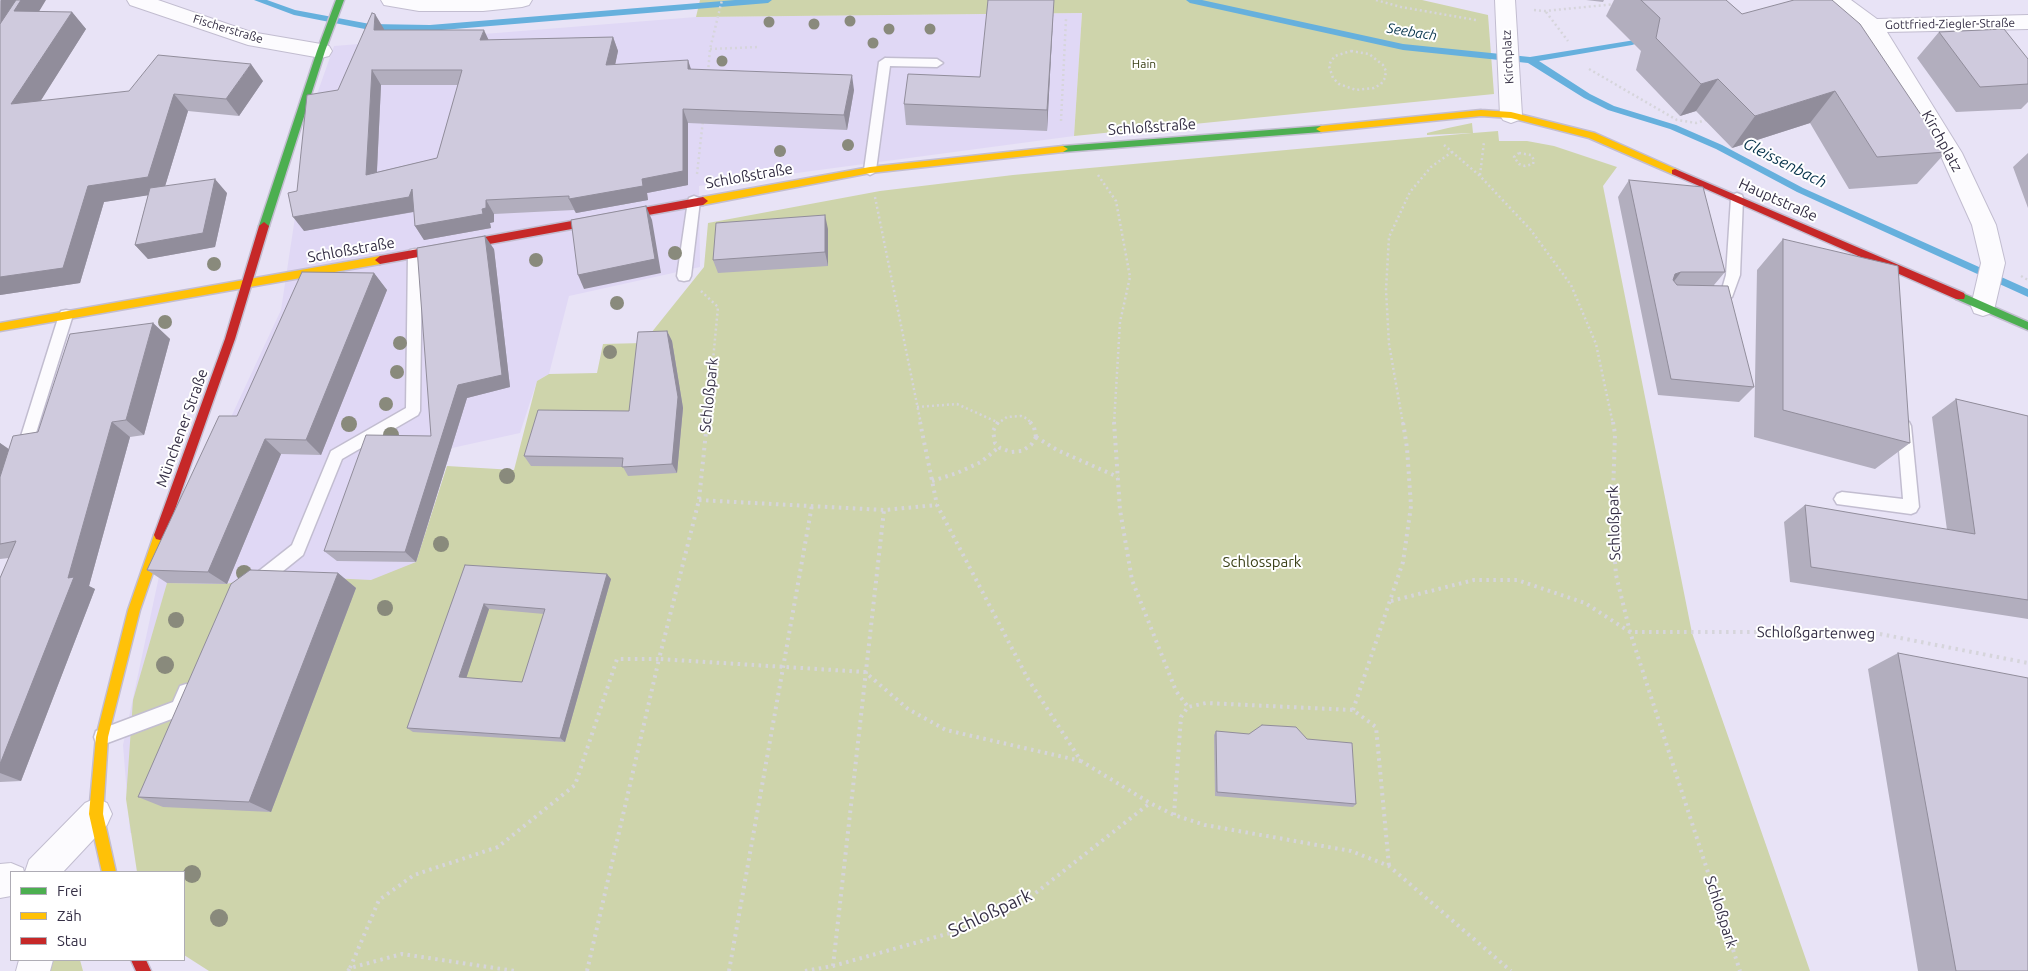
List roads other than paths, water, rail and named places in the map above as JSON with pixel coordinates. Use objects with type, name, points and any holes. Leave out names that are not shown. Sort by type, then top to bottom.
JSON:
[{"type":"street","name":"Fischerstraße","points":[[137,0],[248,38],[324,42]]},
{"type":"street","points":[[391,0],[419,4],[474,4],[522,0]]},
{"type":"street","name":"Kirchplatz","points":[[1505,0],[1511,115]]},
{"type":"street","name":"Kirchplatz","points":[[1839,1],[1872,26],[1951,153],[1984,225],[1994,263],[1987,290]]},
{"type":"street","name":"Münchener Straße","points":[[109,871],[96,814],[102,737],[134,610],[230,339],[248,284],[276,184],[339,3]]},
{"type":"street","name":"Gottfried-Ziegler-Straße","points":[[1872,26],[2028,22]]},
{"type":"street","name":"Schloßstraße","points":[[0,326],[248,284],[870,170],[1077,148],[1481,113],[1511,115]]},
{"type":"street","name":"Hauptstraße","points":[[1511,115],[1592,135],[1890,266],[1987,290],[2028,326]]},
{"type":"street","points":[[43,871],[96,814]]},
{"type":"lane","points":[[870,170],[886,62],[937,63]]},
{"type":"lane","points":[[1699,296],[1727,293],[1733,275],[1737,198]]},
{"type":"lane","points":[[684,276],[694,202]]},
{"type":"lane","points":[[246,591],[298,550],[336,455],[413,411],[415,254]]},
{"type":"lane","points":[[1890,266],[1892,285]]},
{"type":"lane","points":[[20,462],[66,314]]},
{"type":"lane","points":[[1842,499],[1911,507],[1902,411]]},
{"type":"lane","points":[[102,737],[179,708],[194,674]]},
{"type":"waterway","name":"Seebach","points":[[258,0],[294,12],[370,27],[430,28],[768,0]]},
{"type":"waterway","name":"Seebach","points":[[1190,0],[1403,47],[1530,60]]},
{"type":"waterway","name":"Seebach","points":[[1530,60],[1632,42]]},
{"type":"waterway","name":"Gleissenbach","points":[[1530,60],[1587,96],[1611,108],[1673,127],[1719,147],[1800,190],[2028,293]]},
{"type":"park label","name":"Hain","points":[[1144,64]]},
{"type":"park label","name":"Schlosspark","points":[[1262,562]]}]
